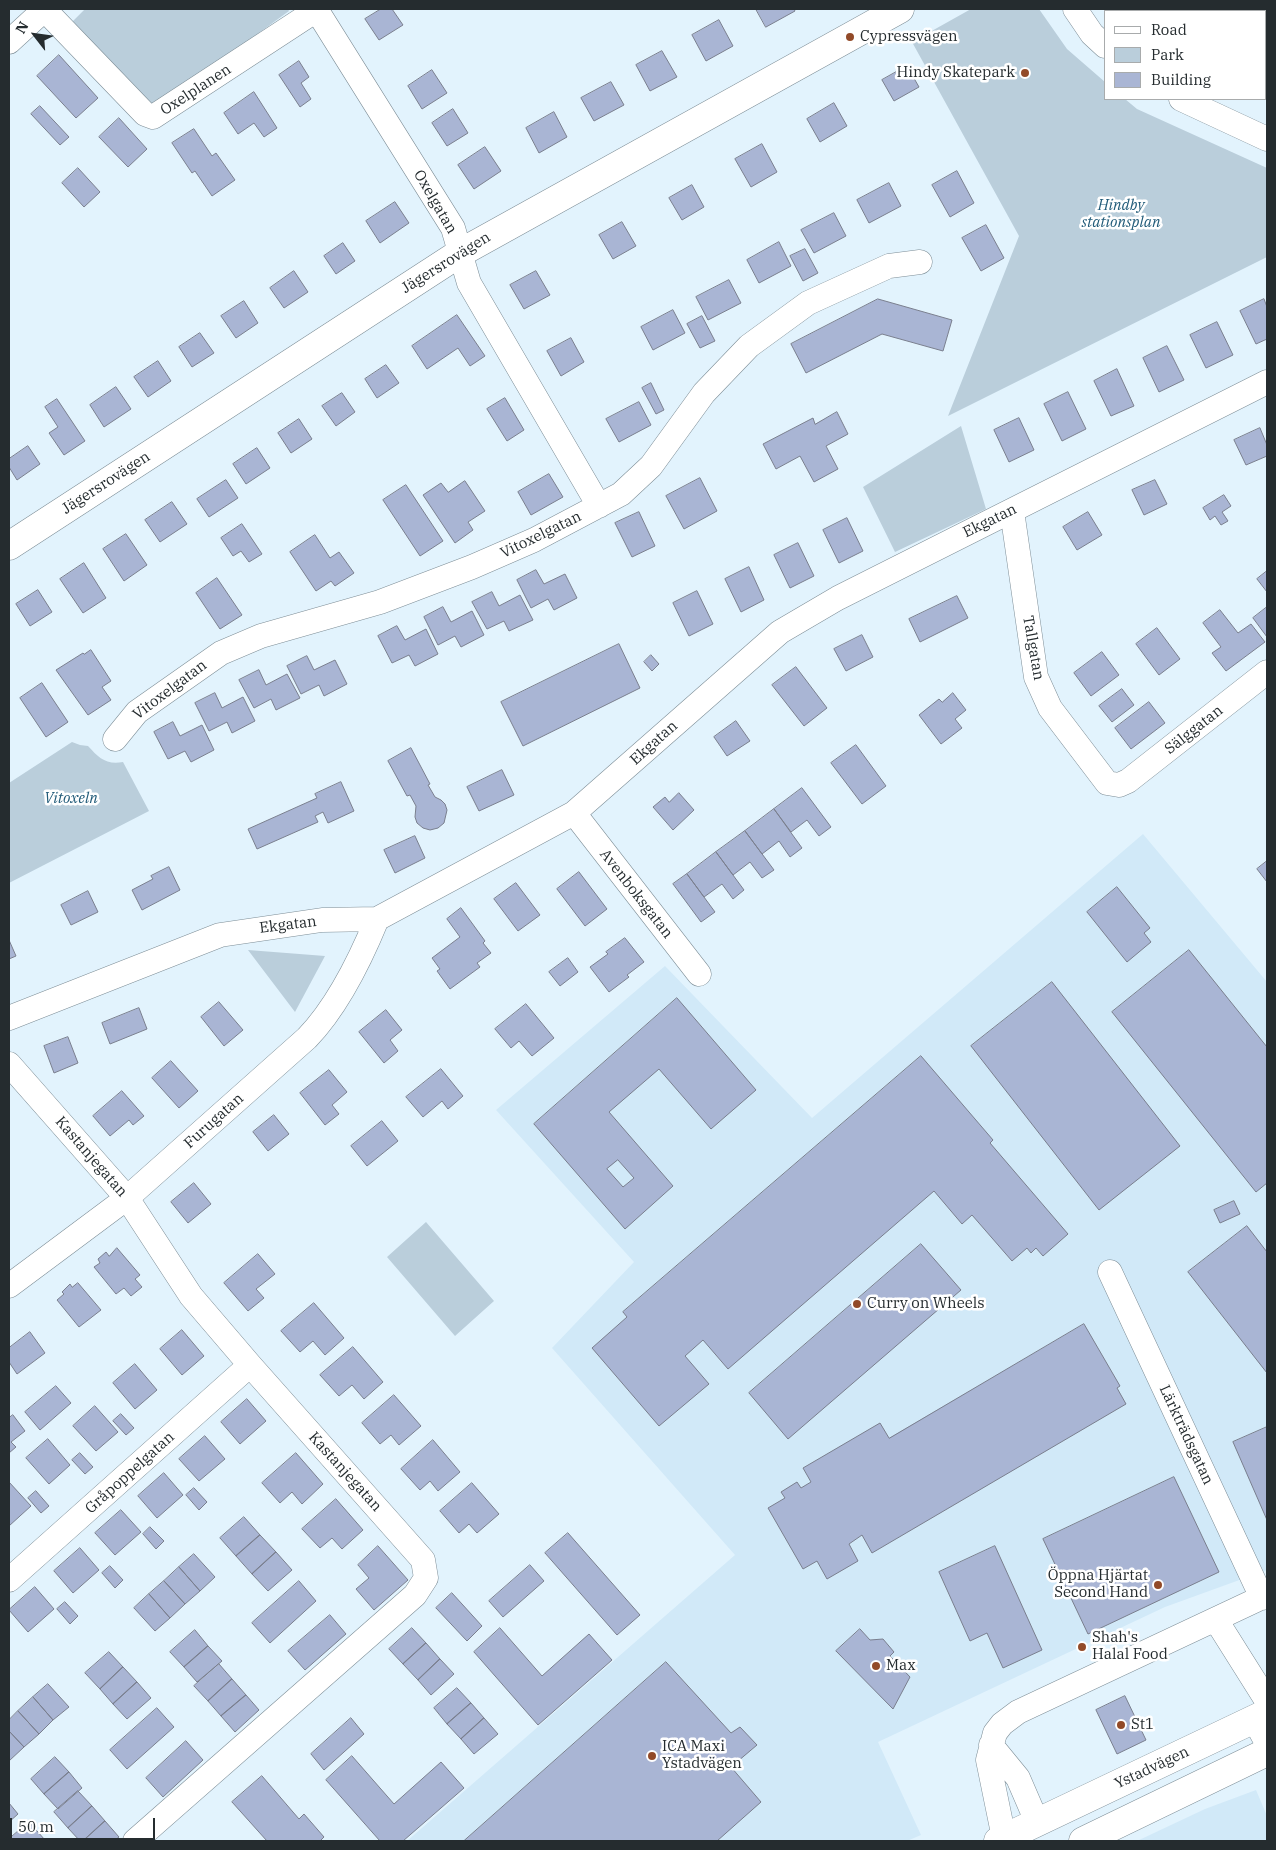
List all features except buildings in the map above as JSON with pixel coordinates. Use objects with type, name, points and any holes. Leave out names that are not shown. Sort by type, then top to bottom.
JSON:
[{"type":"street","points":[[9,42],[44,9]]},
{"type":"street","name":"Oxelplanen","points":[[44,9],[145,114],[153,117],[317,9]]},
{"type":"street","name":"Oxelgatan","points":[[317,9],[453,228],[469,283],[599,506]]},
{"type":"street","name":"Jägersrovägen","points":[[9,546],[460,253],[900,9]]},
{"type":"street","points":[[1076,9],[1092,34],[1104,45]]},
{"type":"street","points":[[1183,100],[1267,139]]},
{"type":"street","name":"Vitoxelgatan","points":[[115,738],[137,712],[221,653],[261,636],[380,602],[472,568],[534,540],[621,494],[651,466],[704,393],[749,346],[808,303],[889,266],[920,262]]},
{"type":"street","name":"Ekgatan","points":[[9,1018],[220,935],[322,920],[377,918],[574,813],[780,632],[838,598],[1267,382]]},
{"type":"street","name":"Tallgatan","points":[[1012,511],[1036,678],[1050,708],[1107,783],[1119,785]]},
{"type":"street","name":"Sälggatan","points":[[1119,785],[1128,781],[1267,672]]},
{"type":"street","name":"Avenboksgatan","points":[[574,813],[699,974]]},
{"type":"street","name":"Furugatan","points":[[9,1286],[127,1198],[316,1030],[354,970],[377,918]]},
{"type":"street","name":"Kastanjegatan","points":[[9,1064],[127,1198],[191,1296],[423,1560],[426,1578],[415,1595],[135,1841]]},
{"type":"street","name":"Lärkträdsgatan","points":[[1110,1272],[1264,1597]]},
{"type":"street","name":"Gråpoppelgatan","points":[[9,1580],[250,1365]]},
{"type":"street","points":[[1017,1836],[988,1760],[995,1733],[1002,1724],[1018,1712],[1264,1597]]},
{"type":"street","points":[[1216,1620],[1263,1711],[1267,1743]]},
{"type":"street","name":"Ystadvägen","points":[[1017,1836],[1263,1711]]},
{"type":"street","points":[[991,1745],[1018,1778],[1017,1836]]},
{"type":"street","points":[[1083,1841],[1267,1752]]},
{"type":"shaded area","points":[[1143,834],[1267,982],[1267,1570],[1165,1607],[878,1742],[921,1835],[907,1841],[407,1841],[735,1555],[552,1348],[634,1262],[496,1110],[665,966],[812,1118]]},
{"type":"shaded area","points":[[1256,1790],[1267,1816],[1267,1841],[1137,1841],[1205,1809]]},
{"type":"green space","points":[[85,9],[288,9],[289,11],[160,105],[145,105],[72,22]]},
{"type":"green space","name":"Hindby stationsplan","points":[[971,9],[1039,9],[1067,49],[1104,81],[1104,100],[1126,100],[1137,109],[1267,168],[1267,257],[948,416],[1019,236],[912,42]]},
{"type":"green space","points":[[961,426],[986,509],[895,552],[863,487]]},
{"type":"green space","name":"Vitoxeln","points":[[72,742],[88,746],[103,760],[117,763],[123,762],[149,811],[9,883],[9,783]]},
{"type":"green space","points":[[248,950],[325,956],[295,1012]]},
{"type":"green space","points":[[426,1222],[494,1301],[455,1336],[387,1257]]},
{"type":"place","name":"Cypressvägen","points":[[850,37]]},
{"type":"place","name":"Hindy Skatepark","points":[[1025,73]]},
{"type":"place","name":"Curry on Wheels","points":[[857,1304]]},
{"type":"place","name":"Öppna Hjärtat Second Hand","points":[[1158,1585]]},
{"type":"place","name":"Shah's Halal Food","points":[[1082,1647]]},
{"type":"place","name":"Max","points":[[876,1666]]},
{"type":"place","name":"St1","points":[[1121,1725]]},
{"type":"place","name":"ICA Maxi Ystadvägen","points":[[652,1756]]}]
